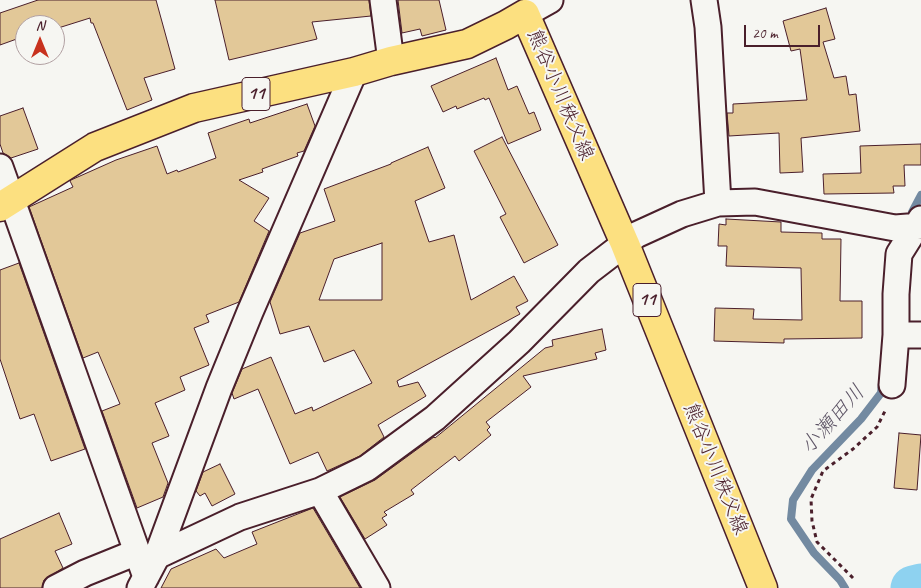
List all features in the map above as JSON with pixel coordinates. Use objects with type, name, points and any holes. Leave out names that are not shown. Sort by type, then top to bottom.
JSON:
[{"type":"main road","name":"熊谷小川秩父線","points":[[5,203],[95,146],[194,108],[467,44],[525,14],[625,244],[763,588]]},
{"type":"street","points":[[383,0],[391,61]]},
{"type":"street","points":[[525,14],[550,0]]},
{"type":"street","points":[[704,0],[708,27],[718,203]]},
{"type":"street","points":[[145,568],[354,72]]},
{"type":"street","points":[[0,166],[5,203],[145,568]]},
{"type":"street","points":[[56,588],[85,573],[145,568],[240,517],[320,491],[367,468],[434,418],[519,342],[589,271],[636,235],[682,214],[718,203],[755,202],[895,228],[920,224]]},
{"type":"street","points":[[892,385],[896,335],[896,294],[900,254],[920,224]]},
{"type":"street","points":[[896,335],[921,335]]},
{"type":"street","points":[[320,491],[377,588]]},
{"type":"path","points":[[854,578],[817,542],[812,521],[811,499],[824,471],[853,449],[877,427],[887,408],[892,385]]},
{"type":"building","points":[[38,0],[156,0],[175,69],[144,78],[152,100],[127,110],[90,18],[65,26],[65,15],[15,15],[15,40],[0,45],[0,13]]},
{"type":"building","points":[[215,0],[369,0],[371,16],[312,22],[317,39],[229,60]]},
{"type":"building","points":[[398,0],[439,0],[446,30],[422,36],[420,29],[402,33]]},
{"type":"building","points":[[826,8],[835,39],[823,42],[834,78],[846,76],[849,95],[856,94],[860,131],[801,138],[803,172],[780,173],[779,133],[729,136],[727,113],[733,113],[733,104],[807,100],[800,49],[791,51],[783,21]]},
{"type":"building","points":[[496,58],[508,90],[517,86],[529,114],[534,112],[541,130],[508,144],[489,98],[485,100],[484,98],[457,109],[456,106],[443,112],[431,86]]},
{"type":"building","points":[[307,104],[315,126],[304,151],[297,153],[298,156],[262,169],[263,172],[239,180],[269,198],[254,221],[269,231],[239,302],[206,315],[209,322],[194,328],[209,365],[180,377],[185,390],[155,403],[169,436],[152,443],[168,483],[163,497],[137,508],[102,411],[120,404],[98,352],[83,358],[29,207],[73,187],[71,180],[116,160],[157,146],[167,174],[177,170],[178,172],[216,158],[208,133],[249,119],[250,123]]},
{"type":"building","points":[[23,108],[38,149],[11,158],[3,153],[0,144],[0,116]]},
{"type":"building","points":[[502,137],[558,245],[524,263],[500,217],[506,214],[474,151]]},
{"type":"building","points":[[921,144],[921,165],[904,165],[905,186],[893,186],[894,193],[824,194],[823,174],[861,173],[860,146]]},
{"type":"building","points":[[428,147],[445,188],[415,201],[429,242],[454,235],[471,300],[514,276],[528,301],[516,307],[520,314],[397,381],[399,387],[418,382],[426,396],[378,425],[384,437],[360,456],[327,471],[318,452],[290,464],[258,389],[234,399],[232,393],[242,369],[271,357],[295,414],[312,407],[313,411],[372,383],[354,350],[324,362],[309,326],[280,334],[270,302],[300,233],[335,221],[324,189]],"holes":[[[382,243],[382,300],[319,300],[334,259]]]},
{"type":"building","points":[[726,219],[781,222],[781,232],[822,233],[822,239],[841,239],[840,301],[862,301],[862,338],[784,339],[784,343],[714,341],[715,308],[754,309],[753,319],[802,320],[801,268],[726,266],[727,246],[718,246],[719,224],[726,225]]},
{"type":"building","points":[[19,263],[85,449],[51,461],[34,414],[20,419],[0,359],[0,270]]},
{"type":"building","points":[[602,329],[606,350],[595,353],[597,359],[523,376],[531,387],[486,422],[490,427],[487,430],[491,435],[459,461],[455,456],[411,490],[414,494],[384,512],[387,515],[382,518],[387,525],[365,539],[340,497],[375,480],[435,438],[545,348],[553,346],[552,340]]},
{"type":"building","points":[[899,433],[921,435],[917,490],[894,488]]},
{"type":"building","points":[[220,464],[235,494],[212,506],[205,493],[200,496],[196,491],[203,472]]},
{"type":"building","points":[[313,508],[360,588],[161,588],[171,569],[216,549],[224,558],[257,544],[252,532]]},
{"type":"building","points":[[59,513],[72,544],[55,551],[63,568],[44,580],[42,588],[0,588],[0,539]]},
{"type":"waterway","name":"小瀬田川","points":[[912,212],[921,195]]},
{"type":"waterway","name":"小瀬田川","points":[[845,588],[840,580],[814,553],[791,519],[793,500],[812,470],[861,419],[881,393],[882,383]]},
{"type":"waterway","points":[[913,588],[921,586]]}]
